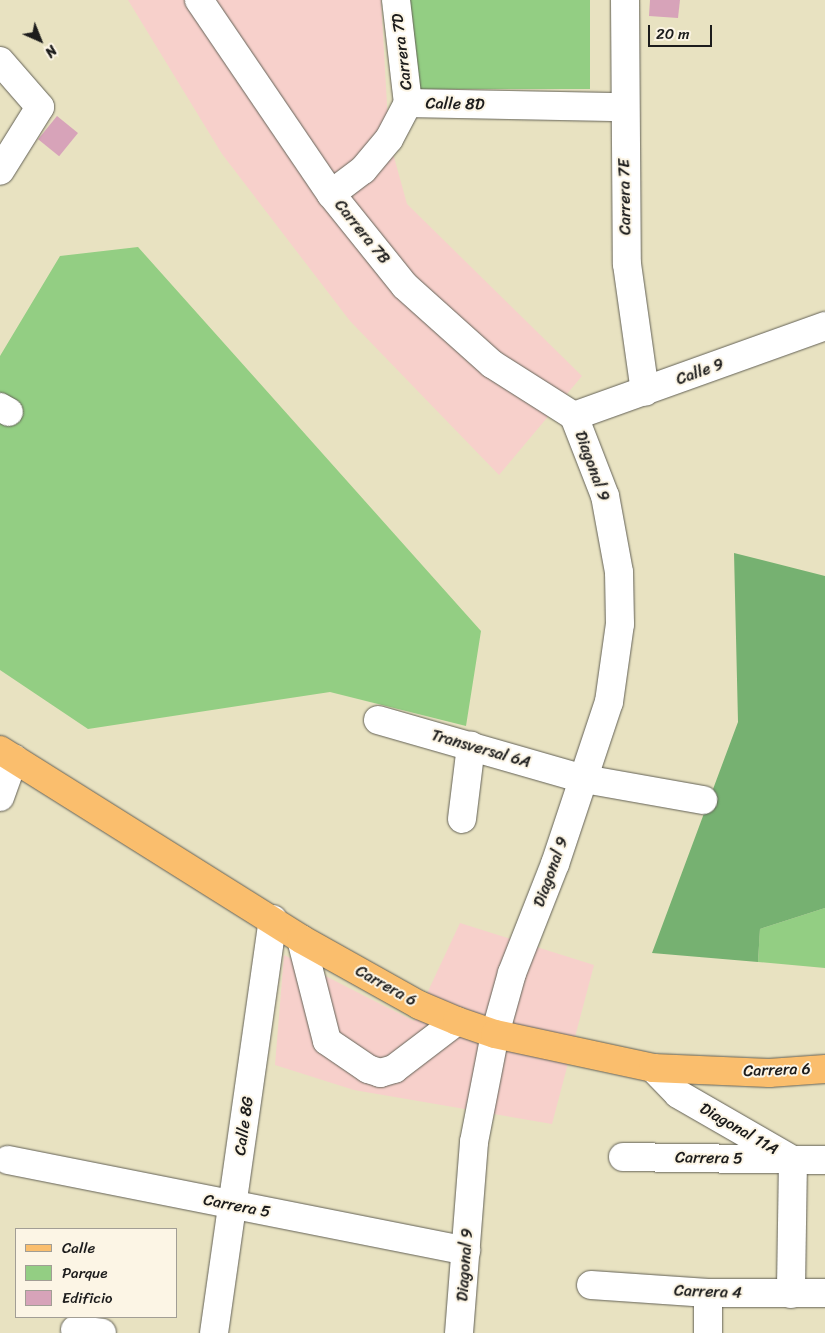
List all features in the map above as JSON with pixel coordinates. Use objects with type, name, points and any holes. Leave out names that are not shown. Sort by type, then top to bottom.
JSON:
[{"type":"main road","name":"Carrera 6","points":[[7,754],[273,919],[302,939],[419,1005],[457,1021],[495,1034],[653,1068],[769,1073],[825,1069]]},
{"type":"street","name":"Carrera 7B","points":[[199,0],[331,194],[405,286],[492,364],[574,416]]},
{"type":"street","name":"Carrera 7D","points":[[396,0],[408,103]]},
{"type":"street","name":"Carrera 7E","points":[[625,0],[623,107],[627,264],[645,392]]},
{"type":"street","points":[[0,61],[40,107],[0,171]]},
{"type":"street","name":"Calle 8D","points":[[331,194],[363,170],[389,139],[408,103],[623,107]]},
{"type":"street","name":"Calle 9","points":[[574,416],[824,329]]},
{"type":"street","name":"Diagonal 9","points":[[459,1333],[474,1142],[495,1034],[512,973],[584,779],[610,702],[620,624],[619,572],[605,496],[574,416]]},
{"type":"street","name":"Transversal 6A","points":[[378,720],[584,779],[703,800]]},
{"type":"street","points":[[462,818],[471,746]]},
{"type":"street","points":[[0,797],[7,754]]},
{"type":"street","name":"Calle 8G","points":[[214,1333],[273,919]]},
{"type":"street","points":[[302,939],[327,1041],[368,1069],[380,1073],[394,1069],[457,1021]]},
{"type":"street","name":"Diagonal 11A","points":[[653,1068],[678,1094],[793,1160],[790,1294]]},
{"type":"street","name":"Carrera 5","points":[[623,1157],[825,1160]]},
{"type":"street","name":"Carrera 5","points":[[8,1160],[466,1252]]},
{"type":"street","name":"Carrera 4","points":[[591,1285],[708,1293],[825,1293]]},
{"type":"street","points":[[708,1293],[708,1333]]},
{"type":"street","points":[[75,1330],[102,1333]]},
{"type":"shaded area","points":[[128,0],[381,0],[389,139],[407,204],[582,376],[499,475],[350,321],[222,154]]},
{"type":"shaded area","points":[[460,923],[594,965],[552,1124],[354,1090],[275,1065],[284,955],[414,1021]]},
{"type":"green space","points":[[406,0],[590,0],[590,89],[406,89]]},
{"type":"green space","points":[[138,247],[481,631],[466,726],[330,692],[88,729],[0,670],[0,356],[60,256]]},
{"type":"green space","points":[[734,553],[825,576],[825,908],[760,929],[758,962],[652,953],[738,722]]},
{"type":"green space","points":[[825,908],[825,968],[758,962],[760,929]]},
{"type":"building","points":[[650,0],[680,0],[678,18],[649,16]]},
{"type":"building","points":[[57,116],[78,133],[59,156],[38,139]]}]
